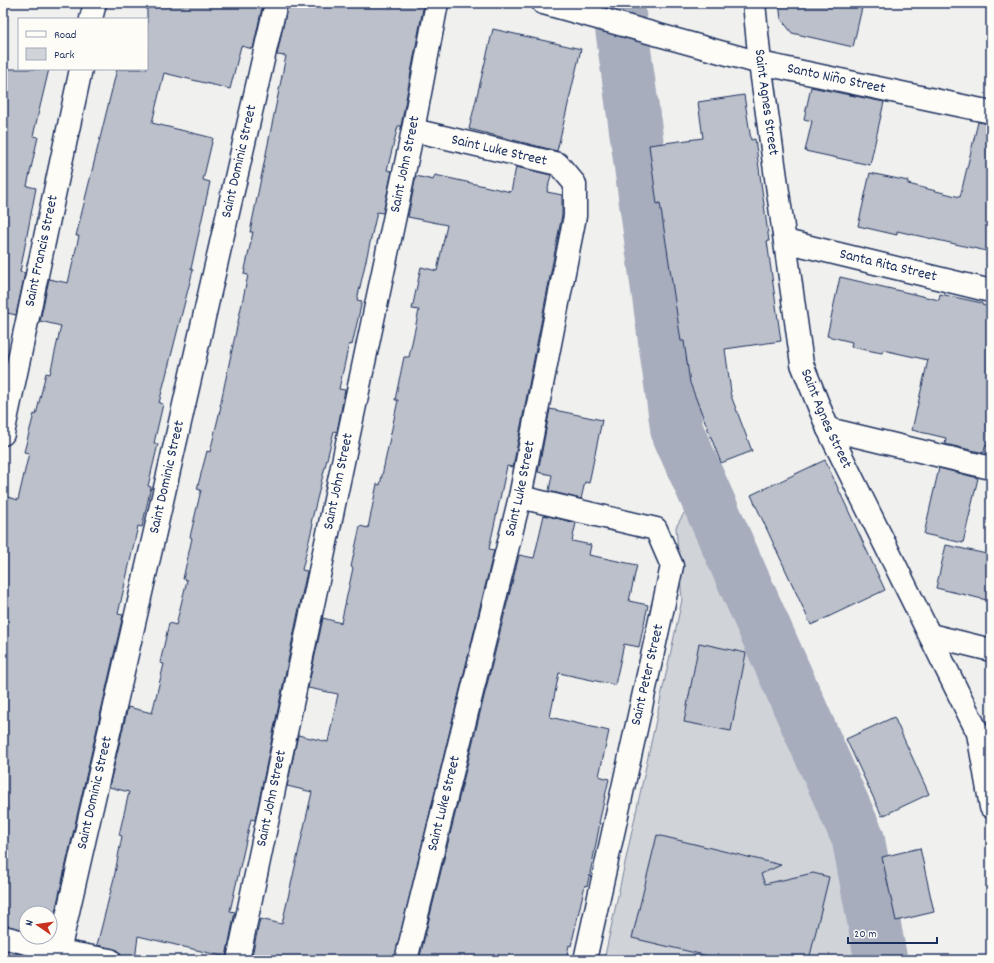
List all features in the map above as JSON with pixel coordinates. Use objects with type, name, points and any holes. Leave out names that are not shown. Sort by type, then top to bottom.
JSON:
[{"type":"street","points":[[91,18],[95,3]]},
{"type":"street","name":"Saint Dominic Street","points":[[59,951],[276,3]]},
{"type":"street","name":"Saint John Street","points":[[238,960],[413,130],[437,3]]},
{"type":"street","name":"Santo Niño Street","points":[[543,3],[674,41],[760,63],[991,112]]},
{"type":"street","name":"Saint Agnes Street","points":[[754,3],[760,63],[802,364],[828,429],[978,733],[991,807]]},
{"type":"street","name":"Saint Francis Street","points":[[3,434],[81,70]]},
{"type":"street","name":"Saint Luke Street","points":[[406,960],[520,497],[575,216],[575,184],[558,164],[413,130]]},
{"type":"street","name":"Santa Rita Street","points":[[785,241],[991,291]]},
{"type":"street","points":[[828,429],[991,468]]},
{"type":"street","name":"Saint Peter Street","points":[[520,497],[656,529],[672,566],[585,960]]},
{"type":"street","points":[[930,636],[991,650]]},
{"type":"street","points":[[3,938],[59,951],[110,960]]},
{"type":"green space","points":[[694,496],[843,837],[864,960],[604,960],[682,600],[676,527]]},
{"type":"building","points":[[147,3],[263,3],[253,49],[241,46],[230,89],[164,73],[152,123],[213,138],[203,180],[210,182],[191,269],[193,270],[159,403],[163,404],[154,443],[158,444],[148,486],[151,487],[142,527],[138,526],[118,614],[123,615],[57,905],[18,905],[18,928],[3,925],[3,520],[8,497],[18,500],[29,453],[24,452],[34,414],[36,415],[46,373],[50,374],[61,326],[40,321],[49,279],[68,283],[79,236],[76,236],[117,70],[148,70]]},
{"type":"building","points":[[288,3],[424,3],[401,126],[398,126],[387,170],[392,171],[383,213],[377,212],[357,300],[362,301],[352,345],[349,344],[339,389],[345,390],[337,432],[334,431],[311,523],[313,524],[302,570],[307,571],[255,820],[251,819],[230,911],[235,912],[226,957],[138,936],[135,960],[122,960],[118,950],[97,945],[114,878],[122,836],[119,835],[129,792],[109,787],[128,707],[152,713],[164,664],[160,663],[169,623],[176,625],[187,580],[183,579],[192,538],[190,537],[201,490],[197,489],[207,451],[210,452],[221,406],[248,275],[244,274],[253,232],[250,232],[286,56],[277,55]]},
{"type":"building","points":[[779,3],[863,3],[853,47],[792,33],[781,19]]},
{"type":"building","points":[[493,29],[581,49],[557,151],[469,129]]},
{"type":"building","points":[[3,69],[49,70],[33,136],[38,137],[27,186],[36,188],[20,272],[25,273],[16,315],[3,312]]},
{"type":"building","points":[[811,87],[884,102],[870,165],[805,151],[812,121],[804,119]]},
{"type":"building","points":[[744,95],[751,140],[755,139],[781,341],[725,349],[730,393],[752,451],[721,463],[690,383],[684,341],[681,341],[660,203],[657,204],[649,145],[703,138],[698,102]]},
{"type":"building","points":[[978,122],[991,124],[991,252],[897,231],[897,235],[858,226],[870,173],[908,181],[908,184],[960,197]]},
{"type":"building","points":[[516,167],[551,175],[547,192],[562,195],[562,215],[513,467],[507,466],[489,549],[494,550],[394,960],[251,960],[260,919],[282,924],[312,792],[287,786],[298,735],[328,742],[338,694],[308,688],[323,618],[341,623],[353,568],[351,567],[360,526],[368,528],[377,484],[380,485],[398,400],[395,400],[404,357],[409,357],[419,310],[412,309],[421,267],[437,271],[447,225],[408,217],[416,176],[433,180],[435,175],[511,192]]},
{"type":"building","points":[[840,277],[939,300],[940,294],[982,303],[982,305],[991,307],[991,447],[985,446],[984,453],[945,444],[946,438],[912,430],[928,360],[883,350],[882,353],[851,347],[852,342],[827,336]]},
{"type":"building","points":[[550,409],[602,420],[589,483],[585,482],[581,499],[549,491],[552,475],[538,472]]},
{"type":"building","points":[[825,460],[885,590],[811,625],[751,495]]},
{"type":"building","points":[[939,468],[978,478],[963,543],[924,534]]},
{"type":"building","points":[[544,515],[576,523],[572,541],[591,545],[589,555],[637,565],[629,601],[648,605],[639,647],[624,644],[615,685],[559,673],[550,717],[609,731],[599,776],[609,779],[587,886],[585,885],[571,946],[569,945],[566,960],[419,960],[519,555],[534,558]]},
{"type":"building","points":[[946,545],[991,555],[991,601],[936,588]]},
{"type":"building","points":[[699,643],[746,653],[731,731],[684,722]]},
{"type":"building","points":[[894,717],[929,794],[882,816],[846,739]]},
{"type":"building","points":[[657,835],[781,865],[761,874],[765,884],[813,873],[829,877],[809,960],[725,960],[632,938]]},
{"type":"building","points":[[920,848],[934,912],[896,921],[882,857]]},
{"type":"building","points":[[3,950],[43,960],[3,960]]},
{"type":"waterway","points":[[618,3],[677,431],[858,838],[881,960]]}]
